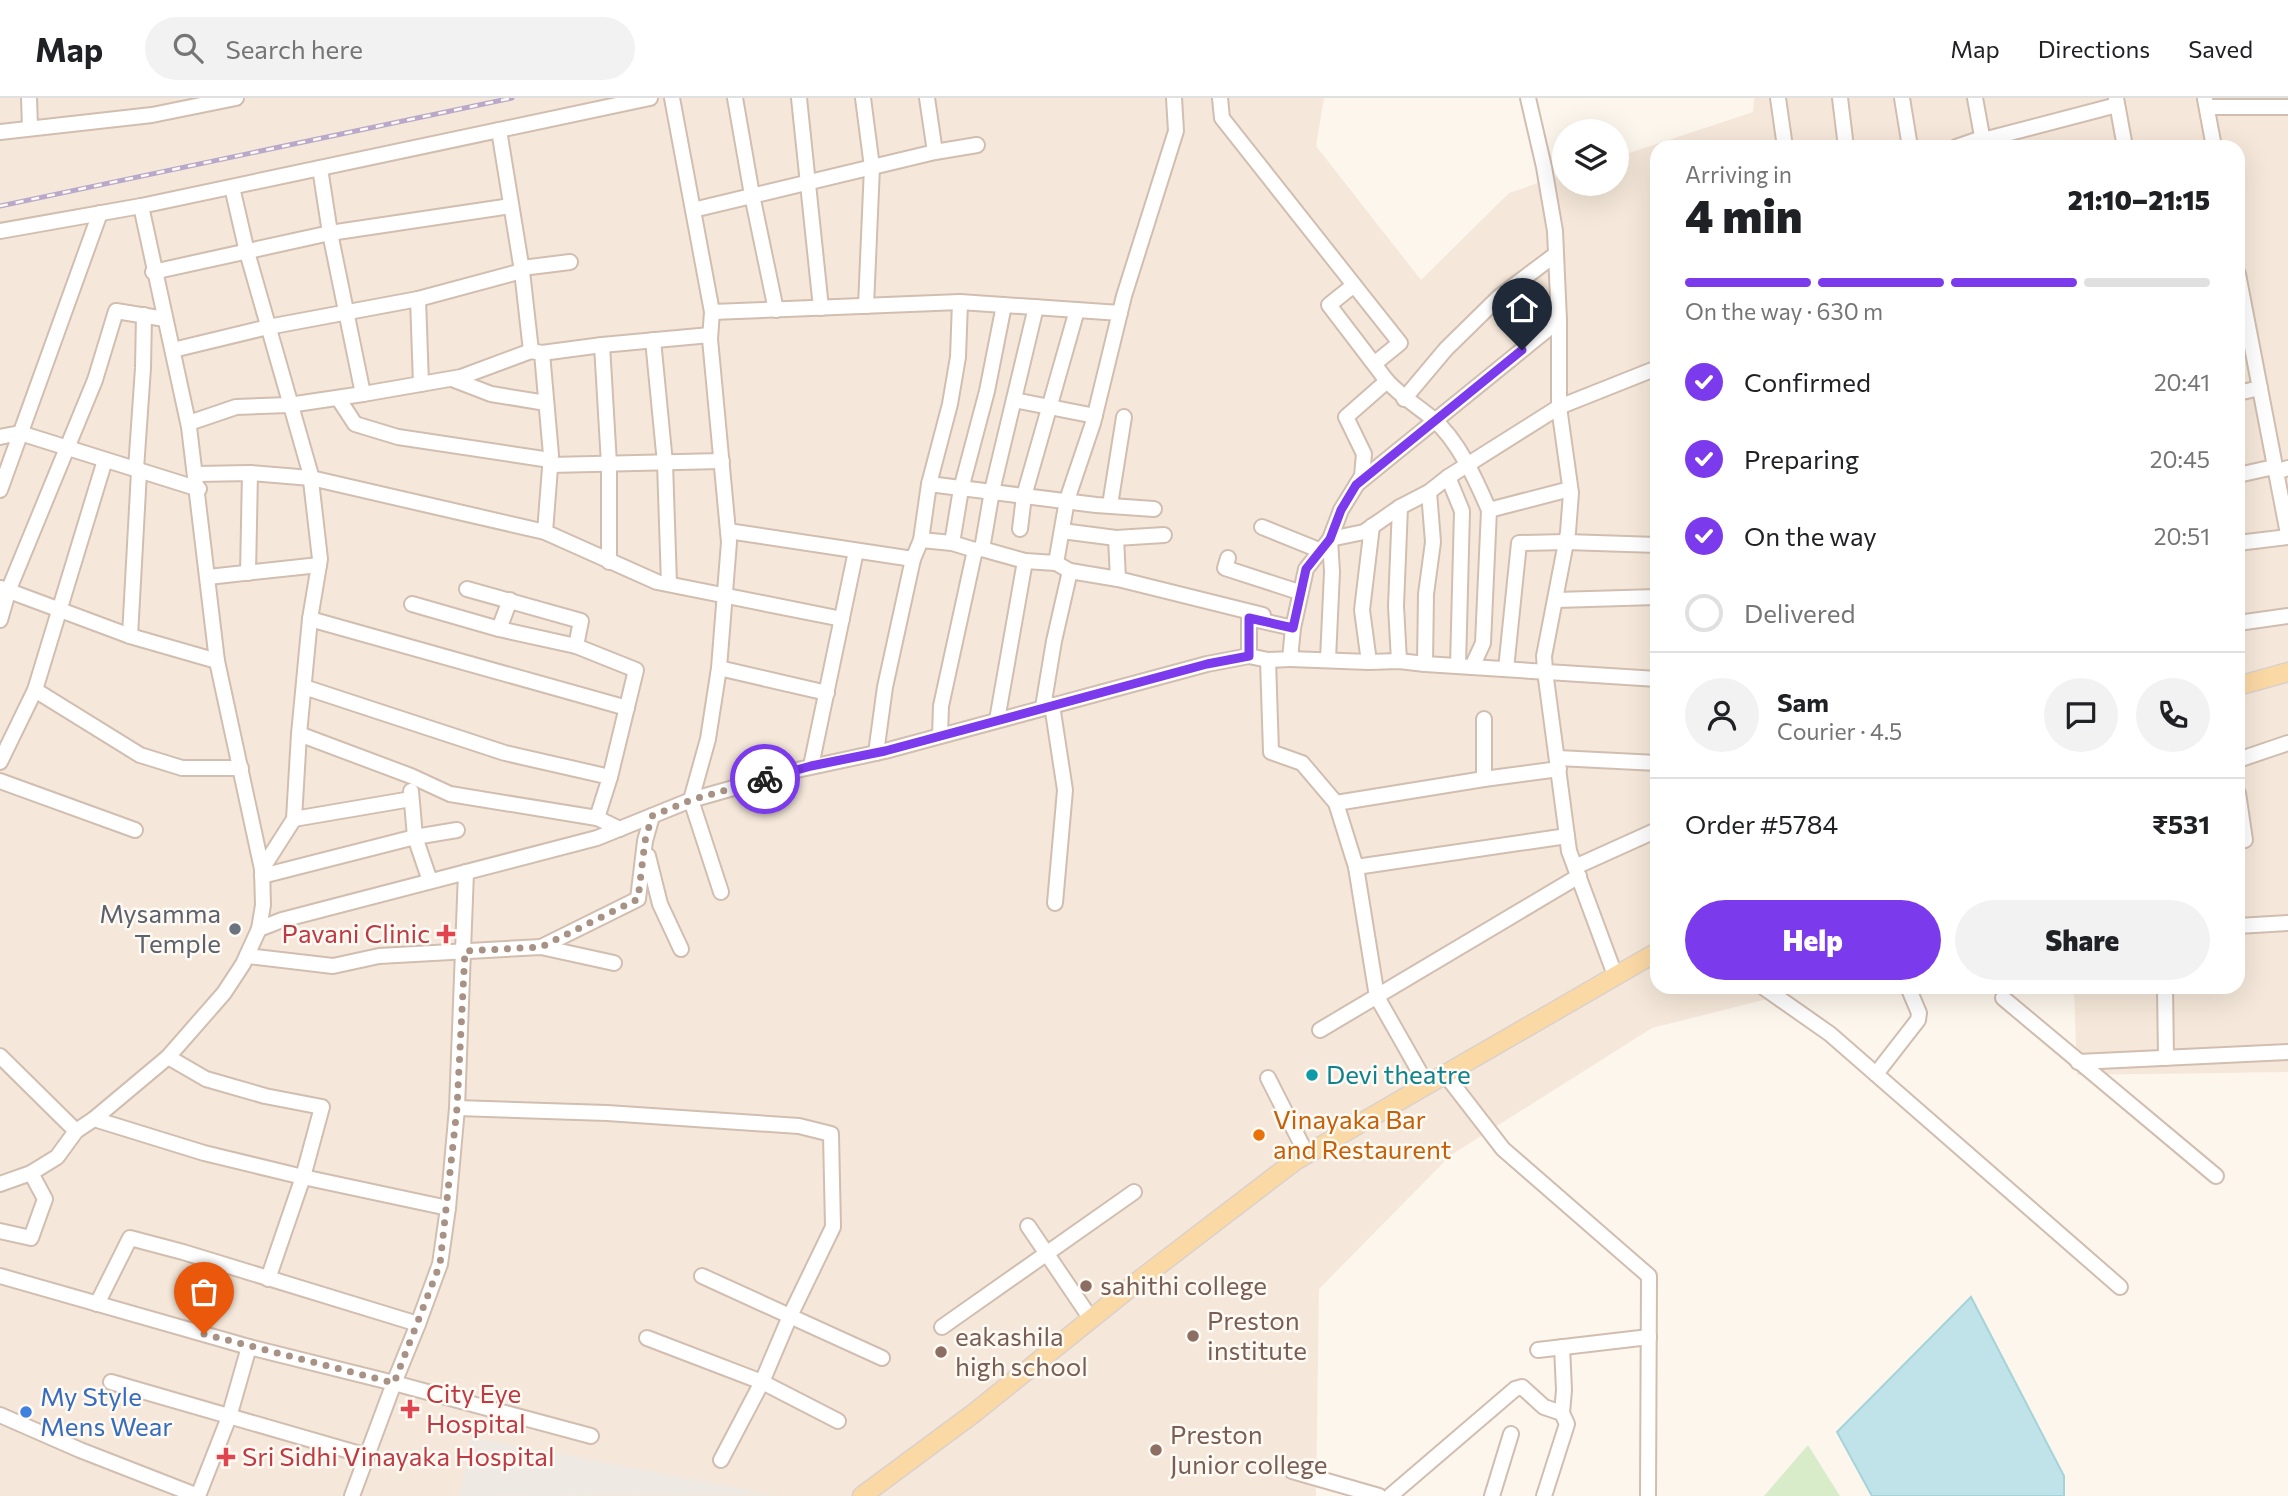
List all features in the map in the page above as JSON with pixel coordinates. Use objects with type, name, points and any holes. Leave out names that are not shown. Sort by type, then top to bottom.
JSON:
[{"type":"main road","points":[[2245,684],[2288,672]]},
{"type":"main road","points":[[862,1496],[974,1413],[1142,1278],[1307,1155],[1650,956]]},
{"type":"street","points":[[29,98],[30,127]]},
{"type":"street","points":[[0,132],[152,115],[236,98]]},
{"type":"street","points":[[0,232],[141,206],[650,98]]},
{"type":"street","points":[[672,98],[712,312],[710,335],[728,531],[726,597],[719,668],[708,739],[691,800],[720,892]]},
{"type":"street","points":[[735,98],[776,310]]},
{"type":"street","points":[[799,98],[821,308]]},
{"type":"street","points":[[863,98],[872,167],[866,306]]},
{"type":"street","points":[[927,98],[935,152]]},
{"type":"street","points":[[1056,563],[1067,500],[1095,416],[1120,313],[1176,131],[1174,98]]},
{"type":"street","points":[[1220,98],[1222,118],[1400,343],[1374,364]]},
{"type":"street","points":[[1528,98],[1555,231],[1559,407],[1570,489],[1566,541],[1545,656],[1545,671],[1569,851],[1615,975]]},
{"type":"street","points":[[1778,98],[1784,140]]},
{"type":"street","points":[[1840,98],[1845,140]]},
{"type":"street","points":[[1902,98],[1909,140]]},
{"type":"street","points":[[1975,98],[1983,140]]},
{"type":"street","points":[[1994,140],[2117,101],[2124,140]]},
{"type":"street","points":[[2213,140],[2206,102],[2288,107]]},
{"type":"street","points":[[499,130],[547,403],[550,463],[545,532]]},
{"type":"street","points":[[693,210],[935,152],[977,145]]},
{"type":"street","points":[[320,168],[330,233],[363,394]]},
{"type":"street","points":[[232,187],[247,252],[311,478],[319,565],[310,619],[294,819],[262,872]]},
{"type":"street","points":[[0,1184],[31,1173],[57,1157],[76,1131],[168,1057],[225,993],[260,929],[263,905],[262,872],[217,661],[188,422],[153,272],[141,206]]},
{"type":"street","points":[[153,272],[330,233],[511,206]]},
{"type":"street","points":[[0,490],[100,213]]},
{"type":"street","points":[[1404,399],[1446,349],[1500,297],[1556,254]]},
{"type":"street","points":[[173,351],[268,327],[418,299],[522,270],[569,262]]},
{"type":"street","points":[[1354,285],[1329,305],[1387,381],[1404,399],[1435,420],[1469,465],[1489,510],[1483,643],[1465,667]]},
{"type":"street","points":[[418,299],[421,384]]},
{"type":"street","points":[[712,312],[960,302],[1120,313]]},
{"type":"street","points":[[876,753],[885,687],[914,559],[921,540],[929,484],[950,404],[958,357],[960,302]]},
{"type":"street","points":[[953,543],[961,489],[987,391],[1004,305]]},
{"type":"street","points":[[940,736],[941,706],[1035,307]]},
{"type":"street","points":[[1020,529],[1024,496],[1077,310]]},
{"type":"street","points":[[0,620],[4,589],[68,448],[95,380],[116,311],[165,319]]},
{"type":"street","points":[[130,636],[144,316]]},
{"type":"street","points":[[1356,485],[1559,320]]},
{"type":"street","points":[[188,422],[236,407],[289,405],[452,379],[536,352],[710,335]]},
{"type":"street","points":[[2245,337],[2281,468],[2288,536],[2245,542]]},
{"type":"street","points":[[653,340],[664,463],[669,584]]},
{"type":"street","points":[[602,345],[608,464],[609,562]]},
{"type":"street","points":[[1262,527],[1325,545],[1364,532],[1400,506],[1429,492],[1448,477],[1559,407],[1650,371]]},
{"type":"street","points":[[452,379],[491,394],[547,403]]},
{"type":"street","points":[[1290,659],[1293,625],[1306,569],[1325,545],[1341,510],[1362,476],[1364,454],[1346,417],[1387,381]]},
{"type":"street","points":[[2245,391],[2260,388]]},
{"type":"street","points":[[338,398],[355,424],[398,437],[550,463],[722,461]]},
{"type":"street","points":[[1014,400],[1095,416]]},
{"type":"street","points":[[1110,505],[1124,417]]},
{"type":"street","points":[[0,437],[20,433],[137,470],[197,482],[250,473],[311,478],[545,532],[609,562],[669,584],[842,619]]},
{"type":"street","points":[[0,762],[35,690],[105,460]]},
{"type":"street","points":[[2245,474],[2281,468]]},
{"type":"street","points":[[248,573],[250,473]]},
{"type":"street","points":[[1448,477],[1462,511],[1465,667]]},
{"type":"street","points":[[929,484],[1154,509]]},
{"type":"street","points":[[1489,510],[1570,489]]},
{"type":"street","points":[[1425,664],[1426,594],[1433,541],[1429,492]]},
{"type":"street","points":[[1399,660],[1396,606],[1400,506]]},
{"type":"street","points":[[1369,662],[1362,610],[1372,526]]},
{"type":"street","points":[[728,531],[914,559]]},
{"type":"street","points":[[1062,531],[1116,538],[1164,535]]},
{"type":"street","points":[[1116,538],[1118,579]]},
{"type":"street","points":[[921,540],[953,543],[1025,561],[1056,563],[1070,571],[1118,579],[1293,625]]},
{"type":"street","points":[[1506,669],[1519,543],[1566,541],[1650,545]]},
{"type":"street","points":[[1325,545],[1332,572],[1328,659]]},
{"type":"street","points":[[811,766],[856,551]]},
{"type":"street","points":[[1228,558],[1225,568],[1299,592]]},
{"type":"street","points":[[996,720],[1025,561]]},
{"type":"street","points":[[208,577],[319,565]]},
{"type":"street","points":[[1055,903],[1065,790],[1048,706],[1054,641],[1070,571]]},
{"type":"street","points":[[4,589],[130,636],[217,661]]},
{"type":"street","points":[[467,589],[581,621],[576,646]]},
{"type":"street","points":[[1556,600],[1650,597]]},
{"type":"street","points":[[499,629],[510,600]]},
{"type":"street","points":[[412,604],[499,629],[576,646],[636,670],[610,777],[597,818]]},
{"type":"street","points":[[2245,622],[2288,616]]},
{"type":"street","points":[[1249,656],[1249,618],[1293,625]]},
{"type":"street","points":[[310,619],[627,708]]},
{"type":"street","points":[[260,929],[282,920],[597,838],[691,800],[811,766],[876,753],[1207,664],[1249,656],[1268,660],[1399,660],[1465,667],[1650,678]]},
{"type":"street","points":[[1268,660],[1270,752],[1302,763],[1336,803],[1356,867],[1377,997],[1427,1085]]},
{"type":"street","points":[[719,668],[827,693]]},
{"type":"street","points":[[304,687],[505,753],[610,777]]},
{"type":"street","points":[[35,690],[140,755],[182,768],[241,768]]},
{"type":"street","points":[[1484,719],[1484,779]]},
{"type":"street","points":[[299,734],[411,776],[450,794],[597,818],[620,829]]},
{"type":"street","points":[[2245,758],[2288,743]]},
{"type":"street","points":[[1336,803],[1559,764],[1650,763]]},
{"type":"street","points":[[411,776],[415,837],[430,881]]},
{"type":"street","points":[[0,780],[135,830]]},
{"type":"street","points":[[294,819],[411,799]]},
{"type":"street","points":[[541,947],[638,899],[645,841],[652,816]]},
{"type":"street","points":[[262,872],[457,830]]},
{"type":"street","points":[[1320,1030],[1577,872],[1650,834]]},
{"type":"street","points":[[1356,867],[1567,836]]},
{"type":"street","points":[[645,841],[660,904],[681,949]]},
{"type":"street","points":[[352,1496],[440,1264],[457,1108],[466,872]]},
{"type":"street","points":[[2245,926],[2288,923]]},
{"type":"street","points":[[247,956],[333,966],[379,956],[541,947],[614,963]]},
{"type":"street","points":[[1773,994],[1830,1034],[2120,1287]]},
{"type":"street","points":[[1876,1074],[1918,1020],[1919,1013],[1911,994]]},
{"type":"street","points":[[2165,994],[2166,1058]]},
{"type":"street","points":[[2003,998],[2216,1176]]},
{"type":"street","points":[[2078,1062],[2288,1052]]},
{"type":"street","points":[[0,1056],[76,1131]]},
{"type":"street","points":[[168,1057],[206,1079],[265,1096],[322,1107],[303,1177],[268,1279]]},
{"type":"street","points":[[1445,1074],[1503,1149],[1649,1276],[1648,1496]]},
{"type":"street","points":[[1268,1078],[1307,1155]]},
{"type":"street","points":[[457,1108],[607,1113],[744,1122],[799,1126],[831,1134],[833,1227],[762,1382],[721,1460]]},
{"type":"street","points":[[94,1119],[204,1153],[448,1208]]},
{"type":"street","points":[[0,1231],[31,1238],[46,1199],[31,1173]]},
{"type":"street","points":[[942,1327],[1135,1192]]},
{"type":"street","points":[[1028,1226],[1091,1319]]},
{"type":"street","points":[[97,1304],[130,1238],[418,1324]]},
{"type":"street","points":[[0,1276],[249,1347],[591,1436]]},
{"type":"street","points":[[702,1276],[883,1358]]},
{"type":"street","points":[[1538,1350],[1649,1337]]},
{"type":"street","points":[[647,1338],[762,1382],[838,1421]]},
{"type":"street","points":[[0,1415],[80,1450],[198,1496],[229,1417],[249,1347]]},
{"type":"street","points":[[1544,1496],[1567,1424],[1562,1413],[1562,1347]]},
{"type":"street","points":[[111,1382],[367,1456]]},
{"type":"street","points":[[1390,1496],[1515,1389],[1522,1387],[1544,1407],[1562,1413]]},
{"type":"street","points":[[1492,1496],[1511,1434]]},
{"type":"street","points":[[1292,1471],[1351,1492],[1379,1496]]},
{"type":"shaded area","points":[[0,98],[1324,98],[1316,146],[1421,280],[1509,193],[1552,178],[1552,196],[1629,196],[1629,153],[1650,146],[1650,994],[1787,994],[1652,1028],[1451,1155],[1319,1289],[1316,1496],[0,1496]]},
{"type":"shaded area","points":[[1754,98],[2288,98],[2288,1072],[2077,1075],[2074,994],[2245,994],[2245,140],[1668,140],[1753,112]]},
{"type":"shaded area","points":[[471,1437],[775,1495],[460,1496]]},
{"type":"green space","points":[[1808,1445],[1840,1496],[1764,1496]]},
{"type":"water","points":[[1971,1297],[2064,1476],[2064,1496],[1872,1496],[1837,1432]]},
{"type":"railway","points":[[0,206],[512,98]]},
{"type":"way so far","points":[[204,1334],[394,1383],[440,1264],[457,1108],[465,951],[541,947],[638,899],[645,841],[652,816],[691,800],[765,779]]},
{"type":"place","name":"Mysamma Temple","points":[[235,929]]},
{"type":"place","name":"Pavani Clinic","points":[[446,934]]},
{"type":"place","name":"Devi theatre","points":[[1312,1075]]},
{"type":"place","name":"Vinayaka Bar and Restaurent","points":[[1259,1135]]},
{"type":"place","name":"sahithi college","points":[[1086,1286]]},
{"type":"place","name":"Preston institute","points":[[1193,1336]]},
{"type":"place","name":"eakashila high school","points":[[941,1352]]},
{"type":"place","name":"City Eye Hospital","points":[[410,1409]]},
{"type":"place","name":"My Style Mens Wear","points":[[26,1412]]},
{"type":"place","name":"Preston Junior college","points":[[1156,1450]]},
{"type":"place","name":"Sri Sidhi Vinayaka Hospital","points":[[226,1457]]},
{"type":"route","points":[[765,779],[811,766],[885,751],[1207,664],[1249,656],[1249,618],[1293,628],[1306,569],[1330,539],[1341,510],[1356,485],[1522,350]]}]
